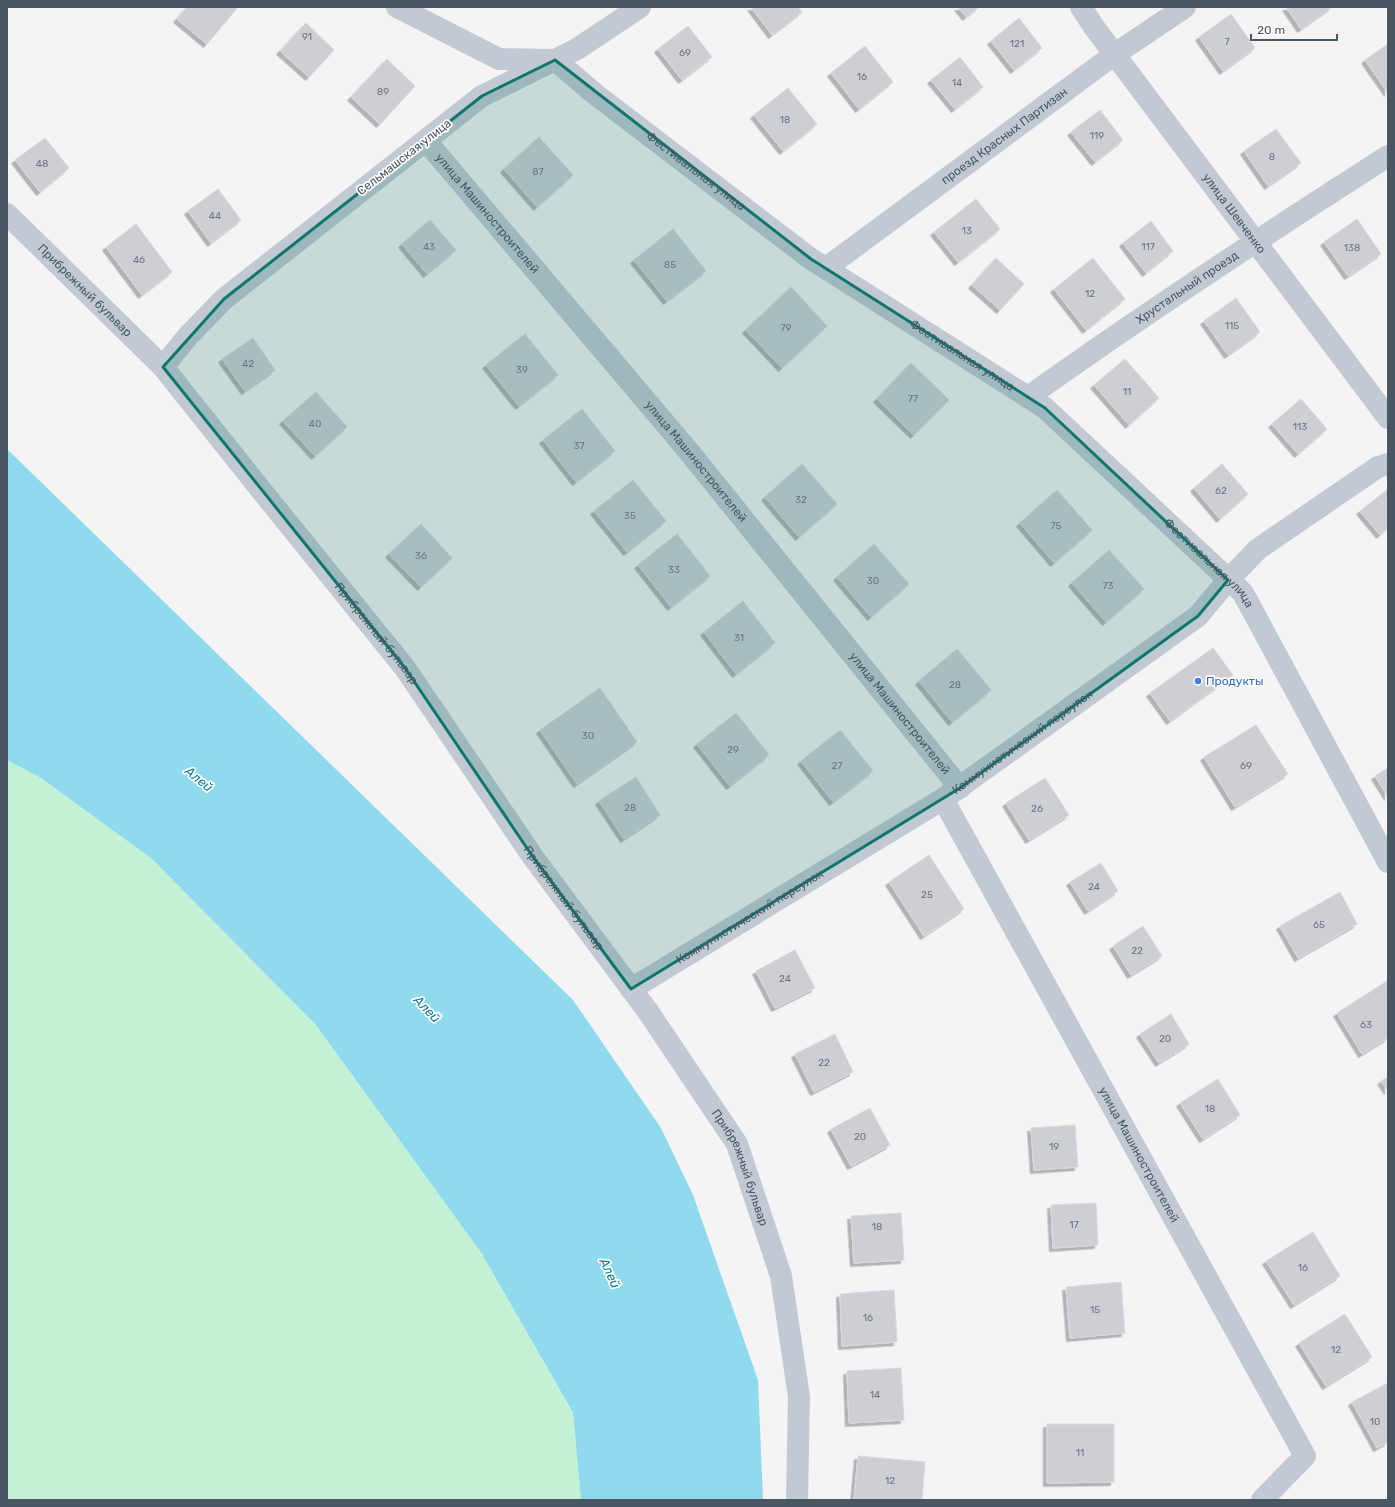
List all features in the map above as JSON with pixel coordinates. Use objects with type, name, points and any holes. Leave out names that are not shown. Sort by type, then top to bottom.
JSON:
[{"type":"street","points":[[397,7],[499,58],[555,60]]},
{"type":"street","name":"Сельмашская улица","points":[[164,367],[188,336],[224,299],[482,96],[577,50],[640,7]]},
{"type":"street","name":"улица Шевченко","points":[[1081,7],[1388,418]]},
{"type":"street","name":"проезд Красных Партизан","points":[[826,268],[1115,54],[1185,7]]},
{"type":"street","name":"Фестивальная улица","points":[[555,60],[595,94],[811,259],[1045,408],[1243,593],[1388,862]]},
{"type":"street","name":"улица Машиностроителей","points":[[426,141],[686,448],[952,793],[1305,1456],[1262,1500]]},
{"type":"street","name":"Хрустальный проезд","points":[[1028,397],[1255,241],[1388,156]]},
{"type":"street","name":"Прибрежный бульвар","points":[[7,214],[164,367],[256,485],[405,668],[534,857],[647,1010],[737,1144],[781,1276],[799,1397],[797,1500]]},
{"type":"street","name":"Коммунистический переулок","points":[[631,989],[952,793],[1198,616],[1228,580],[1258,549],[1378,467],[1388,464]]},
{"type":"highlighted area","points":[[555,60],[811,259],[1045,408],[1228,580],[1198,616],[960,788],[631,989],[533,857],[405,668],[163,367],[224,299],[482,96]]},
{"type":"green space","points":[[7,760],[41,778],[152,859],[316,1025],[482,1254],[573,1414],[581,1500],[7,1500]]},
{"type":"water","name":"Алей","points":[[7,449],[573,1000],[661,1128],[693,1195],[758,1380],[763,1500],[581,1500],[573,1413],[482,1254],[316,1025],[152,859],[41,778],[7,760]]},
{"type":"building","points":[[187,7],[238,7],[207,44],[177,19]]},
{"type":"building","points":[[751,7],[798,7],[802,12],[772,35]]},
{"type":"building","points":[[958,7],[979,7],[966,17]]},
{"type":"building","points":[[1286,7],[1332,7],[1301,29]]},
{"type":"building","points":[[1231,14],[1255,48],[1223,71],[1199,37]]},
{"type":"building","points":[[1019,18],[1042,48],[1014,70],[991,41]]},
{"type":"building","points":[[306,23],[334,50],[309,77],[280,51]]},
{"type":"building","points":[[688,26],[712,57],[682,80],[658,49]]},
{"type":"building","points":[[1388,44],[1388,93],[1365,60]]},
{"type":"building","points":[[865,46],[893,82],[859,109],[831,73]]},
{"type":"building","points":[[960,57],[983,87],[955,109],[931,80]]},
{"type":"building","points":[[387,59],[415,86],[380,124],[351,97]]},
{"type":"building","points":[[788,88],[817,124],[783,151],[754,115]]},
{"type":"building","points":[[1100,110],[1123,140],[1095,162],[1071,132]]},
{"type":"building","points":[[1276,129],[1301,163],[1268,186],[1244,151]]},
{"type":"building","points":[[539,137],[573,175],[537,207],[504,169]]},
{"type":"building","points":[[45,138],[69,168],[40,192],[15,160]]},
{"type":"building","points":[[218,189],[241,220],[211,243],[188,211]]},
{"type":"building","points":[[976,199],[1000,229],[958,262],[934,232]]},
{"type":"building","points":[[1357,219],[1381,254],[1348,276],[1324,242]]},
{"type":"building","points":[[430,220],[456,250],[427,274],[402,244]]},
{"type":"building","points":[[1151,221],[1173,251],[1146,273],[1123,243]]},
{"type":"building","points":[[136,224],[172,272],[142,295],[106,247]]},
{"type":"building","points":[[673,229],[706,271],[667,301],[634,260]]},
{"type":"building","points":[[996,258],[1024,284],[1000,310],[972,285]]},
{"type":"building","points":[[1093,258],[1125,299],[1086,330],[1054,289]]},
{"type":"building","points":[[791,287],[827,326],[782,368],[746,330]]},
{"type":"building","points":[[1236,298],[1260,332],[1228,355],[1204,321]]},
{"type":"building","points":[[525,334],[558,375],[519,406],[486,365]]},
{"type":"building","points":[[253,338],[275,370],[245,391],[222,359]]},
{"type":"building","points":[[1125,359],[1159,398],[1129,425],[1094,385]]},
{"type":"building","points":[[911,363],[949,400],[914,435],[877,399]]},
{"type":"building","points":[[316,392],[347,427],[315,456],[283,421]]},
{"type":"building","points":[[1301,399],[1327,429],[1298,454],[1272,424]]},
{"type":"building","points":[[582,409],[615,451],[576,482],[543,440]]},
{"type":"building","points":[[802,464],[837,504],[799,537],[765,497]]},
{"type":"building","points":[[1222,464],[1248,494],[1220,519],[1194,488]]},
{"type":"building","points":[[633,480],[666,521],[627,552],[594,511]]},
{"type":"building","points":[[1388,489],[1388,528],[1380,535],[1360,511]]},
{"type":"building","points":[[1057,490],[1092,530],[1054,563],[1020,523]]},
{"type":"building","points":[[421,524],[452,558],[421,587],[389,554]]},
{"type":"building","points":[[677,534],[710,576],[671,607],[638,565]]},
{"type":"building","points":[[874,544],[909,584],[871,617],[837,577]]},
{"type":"building","points":[[1109,550],[1144,589],[1106,622],[1072,583]]},
{"type":"building","points":[[743,601],[775,643],[736,674],[704,632]]},
{"type":"building","points":[[1213,648],[1233,675],[1170,721],[1150,693]]},
{"type":"building","points":[[957,649],[991,690],[952,722],[919,681]]},
{"type":"building","points":[[600,688],[637,742],[577,784],[540,730]]},
{"type":"building","points":[[736,713],[769,755],[730,786],[697,744]]},
{"type":"building","points":[[1256,725],[1288,774],[1235,807],[1204,757]]},
{"type":"building","points":[[840,730],[873,771],[833,802],[801,761]]},
{"type":"building","points":[[1388,768],[1388,797],[1375,776]]},
{"type":"building","points":[[636,777],[660,815],[624,839],[599,801]]},
{"type":"building","points":[[1045,778],[1069,815],[1029,840],[1006,803]]},
{"type":"building","points":[[929,855],[964,909],[924,936],[889,882]]},
{"type":"building","points":[[1101,863],[1118,891],[1088,911],[1070,882]]},
{"type":"building","points":[[1340,892],[1357,924],[1298,958],[1280,926]]},
{"type":"building","points":[[1143,926],[1162,956],[1131,975],[1113,946]]},
{"type":"building","points":[[795,950],[815,988],[775,1008],[756,971]]},
{"type":"building","points":[[1387,981],[1388,1038],[1362,1054],[1337,1013]]},
{"type":"building","points":[[1171,1014],[1189,1044],[1159,1063],[1140,1034]]},
{"type":"building","points":[[835,1034],[853,1072],[814,1092],[795,1054]]},
{"type":"building","points":[[1388,1077],[1388,1091],[1381,1081]]},
{"type":"building","points":[[1218,1079],[1240,1115],[1203,1139],[1180,1103]]},
{"type":"building","points":[[870,1108],[890,1145],[851,1166],[831,1129]]},
{"type":"building","points":[[1075,1125],[1078,1167],[1034,1170],[1031,1128]]},
{"type":"building","points":[[1096,1203],[1098,1245],[1053,1248],[1051,1205]]},
{"type":"building","points":[[901,1213],[904,1260],[854,1263],[851,1216]]},
{"type":"building","points":[[1313,1232],[1340,1276],[1294,1305],[1266,1261]]},
{"type":"building","points":[[1121,1282],[1125,1333],[1070,1338],[1066,1287]]},
{"type":"building","points":[[894,1290],[897,1342],[842,1346],[840,1294]]},
{"type":"building","points":[[1345,1314],[1372,1357],[1326,1386],[1299,1343]]},
{"type":"building","points":[[901,1368],[904,1420],[849,1423],[847,1371]]},
{"type":"building","points":[[1388,1383],[1388,1442],[1377,1448],[1352,1402]]},
{"type":"building","points":[[1047,1424],[1114,1424],[1114,1482],[1047,1483]]},
{"type":"building","points":[[858,1456],[925,1462],[922,1500],[854,1500]]},
{"type":"place","name":"Продукты","points":[[1198,681]]}]
